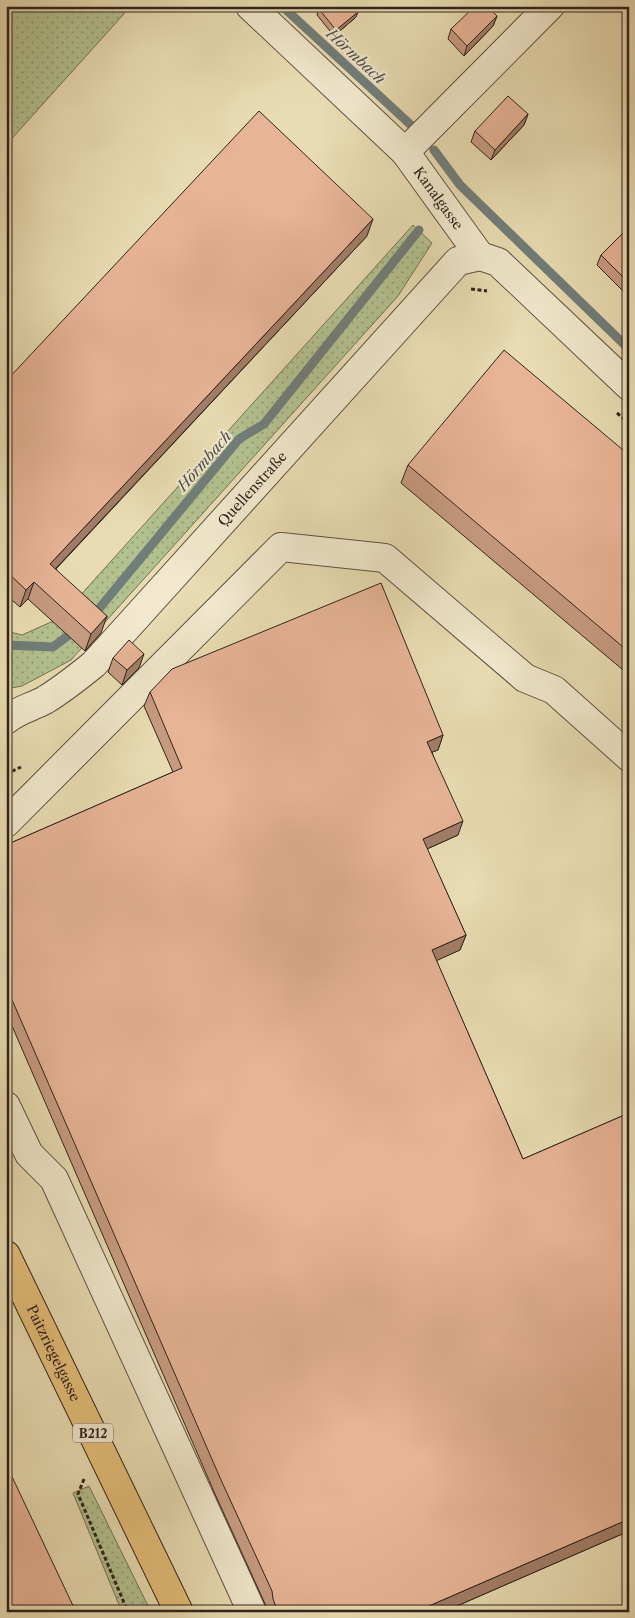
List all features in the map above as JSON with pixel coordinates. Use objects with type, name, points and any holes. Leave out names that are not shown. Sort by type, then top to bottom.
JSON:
[{"type":"main road","name":"Paitzriegelgasse","points":[[6,1255],[179,1612]]},
{"type":"street","name":"Kanalgasse","points":[[250,6],[405,152],[480,256],[498,262],[629,386]]},
{"type":"street","points":[[405,152],[550,6]]},
{"type":"street","name":"Quellenstraße","points":[[9,714],[43,701],[68,686],[94,664],[458,261],[480,256]]},
{"type":"street","points":[[6,823],[281,547],[385,558],[525,678],[554,690],[629,757]]},
{"type":"street","points":[[6,1106],[29,1154],[54,1179],[252,1612]]},
{"type":"path","points":[[468,288],[487,291],[494,298]]},
{"type":"path","points":[[615,410],[629,423]]},
{"type":"path","points":[[6,774],[27,764]]},
{"type":"path","points":[[86,1472],[78,1494],[128,1612]]},
{"type":"green space","points":[[13,6],[131,6],[6,145],[6,13]]},
{"type":"green space","points":[[413,225],[432,243],[398,296],[71,660],[22,686],[6,689],[6,631],[22,635],[60,618]]},
{"type":"green space","points":[[89,1486],[151,1612],[122,1612],[73,1493]]},
{"type":"building","points":[[322,6],[353,6],[358,12],[336,30],[319,9]]},
{"type":"building","points":[[475,6],[487,6],[497,16],[467,46],[451,29]]},
{"type":"building","points":[[508,96],[528,114],[495,150],[475,131]]},
{"type":"building","points":[[259,111],[373,219],[50,564],[107,616],[91,634],[34,582],[26,590],[6,571],[6,381]]},
{"type":"building","points":[[629,227],[629,283],[601,255]]},
{"type":"building","points":[[504,350],[629,455],[629,652],[408,465]]},
{"type":"building","points":[[381,583],[443,735],[427,742],[463,821],[423,839],[466,935],[432,950],[523,1159],[629,1113],[629,1519],[415,1612],[278,1612],[272,1591],[221,1480],[6,986],[6,845],[182,768],[150,692],[172,669]]},
{"type":"building","points":[[129,640],[144,654],[127,670],[113,658]]},
{"type":"building","points":[[6,1464],[76,1612],[6,1612]]},
{"type":"waterway","name":"Hörmbach","points":[[282,6],[412,126]]},
{"type":"waterway","name":"Hörmbach","points":[[434,150],[460,185],[629,349]]},
{"type":"waterway","name":"Hörmbach","points":[[93,616],[239,439],[264,424],[419,230]]},
{"type":"waterway","name":"Hörmbach","points":[[6,645],[53,647],[77,629]]}]
